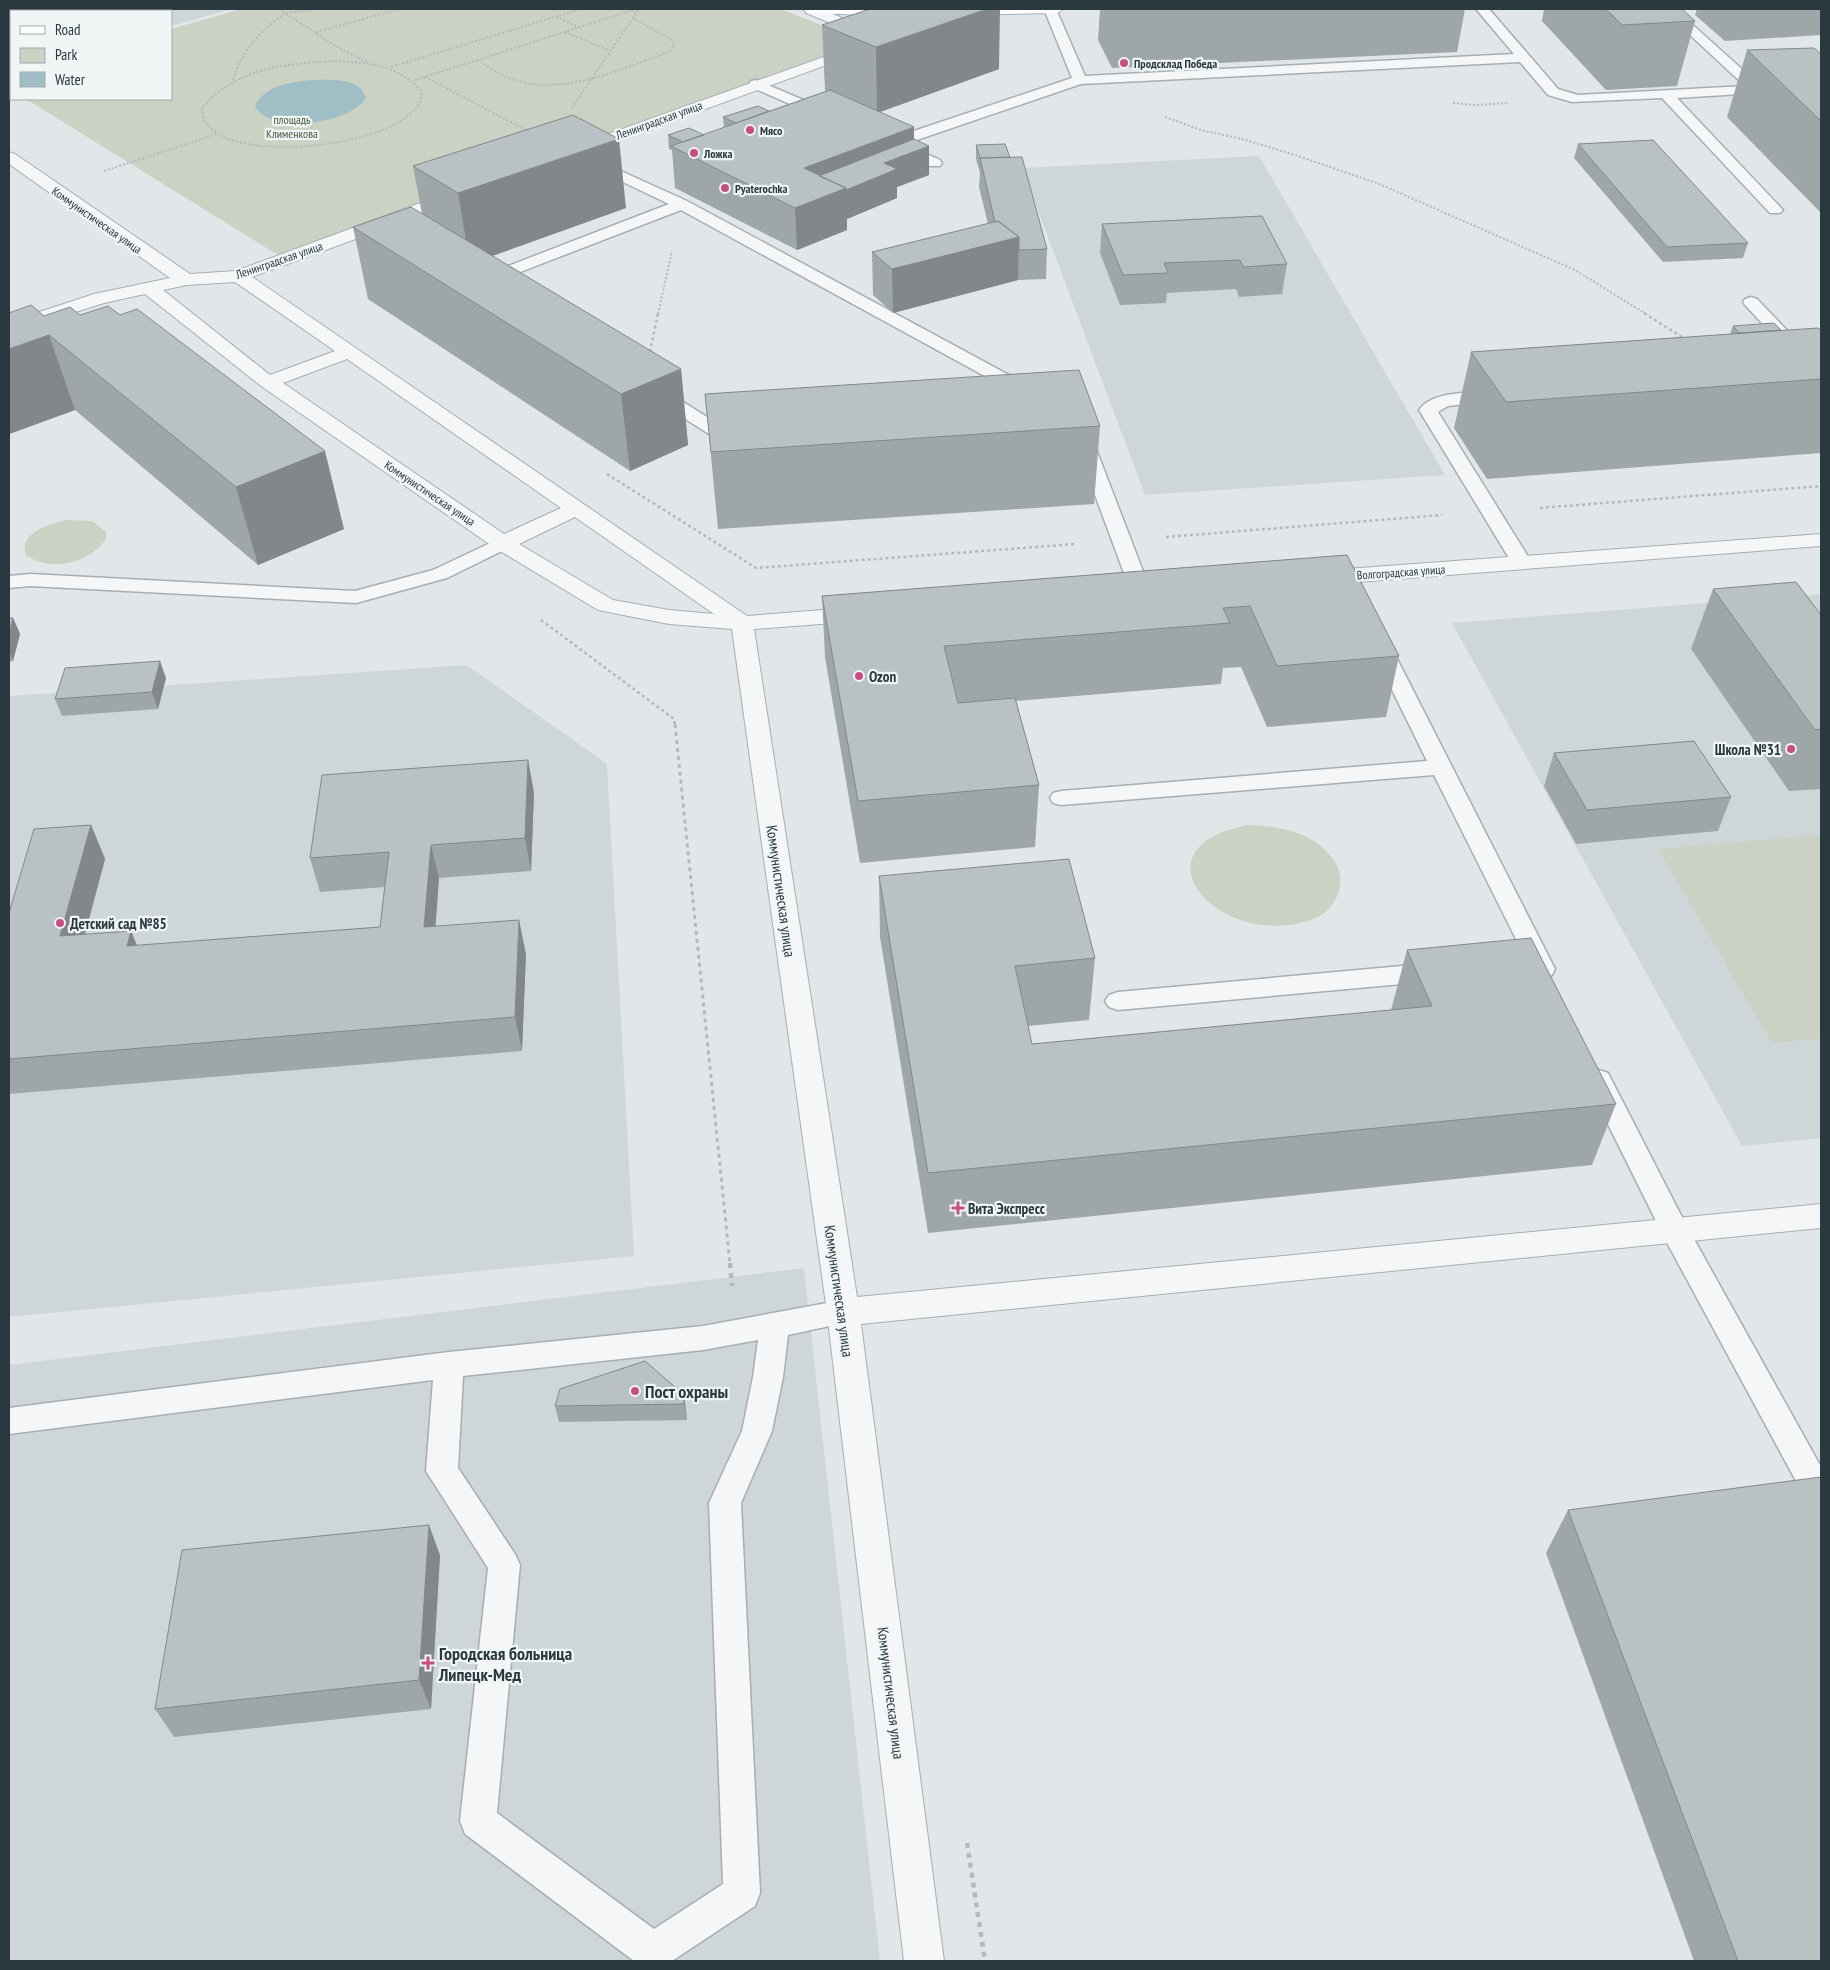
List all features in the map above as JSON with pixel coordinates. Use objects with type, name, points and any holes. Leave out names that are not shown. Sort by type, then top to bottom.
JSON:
[{"type":"street","points":[[810,9],[916,12]]},
{"type":"street","name":"Ленинградская улица","points":[[566,155],[756,84],[883,40],[810,9]]},
{"type":"street","points":[[944,12],[1057,9]]},
{"type":"street","points":[[956,24],[1021,10]]},
{"type":"street","name":"Коммунистическая улица","points":[[9,157],[172,273],[187,280]]},
{"type":"street","name":"Ленинградская улица","points":[[9,328],[100,298],[187,280],[239,276],[470,190]]},
{"type":"street","points":[[239,276],[578,508],[742,623],[878,613]]},
{"type":"street","name":"Коммунистическая улица","points":[[150,289],[268,382],[503,543],[606,605],[669,618],[742,623],[842,1312],[924,1961]]},
{"type":"street","points":[[268,382],[349,352]]},
{"type":"street","points":[[503,543],[578,508]]},
{"type":"street","name":"Волгоградская улица","points":[[1297,580],[1350,585],[1522,563],[1821,540]]},
{"type":"street","points":[[842,1312],[1821,1216]]},
{"type":"lane","points":[[1050,9],[1080,80]]},
{"type":"lane","points":[[1482,9],[1553,92],[1577,99],[1765,87],[1668,9]]},
{"type":"lane","points":[[892,143],[1080,80],[1524,58]]},
{"type":"lane","points":[[756,84],[840,121]]},
{"type":"lane","points":[[1666,94],[1776,210]]},
{"type":"lane","points":[[875,136],[935,163]]},
{"type":"lane","points":[[566,155],[682,204],[1041,399]]},
{"type":"lane","points":[[500,292],[475,278],[682,204]]},
{"type":"lane","points":[[378,224],[394,234]]},
{"type":"lane","points":[[1751,302],[1821,376]]},
{"type":"lane","points":[[1794,377],[1821,376]]},
{"type":"lane","points":[[643,383],[729,439],[758,437]]},
{"type":"lane","points":[[1513,396],[1444,401],[1428,410],[1522,563]]},
{"type":"lane","points":[[1079,428],[1141,592]]},
{"type":"lane","points":[[9,582],[30,580],[356,597],[440,574],[503,543]]},
{"type":"lane","points":[[1372,629],[1553,988]]},
{"type":"lane","points":[[1061,798],[1442,767]]},
{"type":"lane","points":[[1510,965],[1540,962]]},
{"type":"lane","points":[[1118,1001],[1461,970]]},
{"type":"lane","points":[[1588,1058],[1675,1230],[1821,1497]]},
{"type":"lane","points":[[9,1421],[448,1365],[703,1338],[842,1312]]},
{"type":"lane","points":[[448,1365],[442,1470],[504,1565],[478,1821],[653,1956],[742,1893],[725,1503],[757,1431],[768,1377],[774,1325]]},
{"type":"path","points":[[279,9],[339,48],[370,63]]},
{"type":"path","points":[[232,81],[238,60],[260,32],[285,13],[317,9]]},
{"type":"path","points":[[316,32],[399,9]]},
{"type":"path","points":[[391,68],[581,9]]},
{"type":"path","points":[[549,142],[638,9]]},
{"type":"path","points":[[415,80],[638,9]]},
{"type":"path","points":[[555,16],[579,27]]},
{"type":"path","points":[[477,60],[516,81],[530,83],[569,82],[593,77],[671,51],[674,45],[672,40],[633,18]]},
{"type":"path","points":[[565,32],[611,51]]},
{"type":"path","points":[[335,61],[370,63],[391,68],[415,80],[422,92],[418,106],[404,120],[379,132],[346,141],[310,146],[274,147],[242,142],[218,134],[204,122],[202,108],[212,94],[232,81],[263,70],[298,63],[335,61]]},
{"type":"path","points":[[425,77],[549,142],[566,155]]},
{"type":"path","points":[[1161,115],[1202,130],[1242,139],[1292,154],[1377,183],[1575,270],[1692,343]]},
{"type":"path","points":[[51,188],[218,134]]},
{"type":"path","points":[[643,383],[682,204]]},
{"type":"path","points":[[606,474],[756,568],[1821,486]]},
{"type":"path","points":[[534,615],[674,719],[737,1331]]},
{"type":"path","points":[[966,1834],[985,1961]]},
{"type":"shaded area","points":[[9,9],[232,9],[172,26],[172,10],[10,10],[9,69]]},
{"type":"shaded area","points":[[1259,156],[1445,475],[1145,495],[1022,168]]},
{"type":"shaded area","points":[[1821,594],[1821,1138],[1742,1146],[1452,623]]},
{"type":"shaded area","points":[[467,665],[607,764],[634,1256],[9,1317],[9,696]]},
{"type":"shaded area","name":"Городская больница Липецк-Мед","points":[[804,1268],[880,1961],[9,1961],[9,1365]]},
{"type":"green space","name":"площадь Клименкова","points":[[241,9],[780,9],[864,42],[278,255],[28,100],[172,100],[172,29]]},
{"type":"green space","points":[[66,520],[92,521],[106,532],[106,539],[90,554],[69,563],[46,563],[26,555],[26,541],[31,535],[51,524]]},
{"type":"green space","points":[[1247,825],[1285,829],[1297,833],[1309,838],[1328,853],[1338,867],[1340,882],[1336,898],[1327,911],[1316,918],[1282,926],[1250,923],[1222,911],[1202,895],[1191,875],[1194,855],[1211,838]]},
{"type":"green space","points":[[1821,835],[1821,1039],[1772,1043],[1658,849]]},
{"type":"water","points":[[312,80],[335,80],[351,83],[363,91],[366,98],[357,107],[344,114],[328,120],[311,123],[278,121],[264,116],[255,107],[264,94],[271,89]]},
{"type":"building","points":[[870,9],[987,9],[876,47],[822,25]]},
{"type":"building","points":[[1606,9],[1682,9],[1695,21],[1622,25]]},
{"type":"building","points":[[1814,48],[1821,54],[1821,121],[1747,50]]},
{"type":"building","points":[[830,90],[914,127],[804,168],[846,188],[795,208],[671,146]]},
{"type":"building","points":[[758,106],[769,111],[736,123],[723,117]]},
{"type":"building","points":[[573,115],[619,139],[458,193],[413,166]]},
{"type":"building","points":[[689,128],[704,135],[683,142],[668,135]]},
{"type":"building","points":[[914,139],[929,146],[884,163],[897,169],[846,190],[846,188],[819,176]]},
{"type":"building","points":[[1653,140],[1748,243],[1667,247],[1578,144]]},
{"type":"building","points":[[1005,144],[1010,157],[980,158],[976,145]]},
{"type":"building","points":[[1022,157],[1047,249],[1019,250],[1019,237],[998,221],[995,222],[980,158]]},
{"type":"building","points":[[411,207],[681,369],[621,394],[353,227]]},
{"type":"building","points":[[1262,216],[1287,264],[1243,267],[1240,260],[1164,263],[1168,273],[1123,275],[1102,224]]},
{"type":"building","points":[[998,221],[1019,237],[892,269],[872,252]]},
{"type":"building","points":[[31,305],[44,316],[70,307],[80,315],[108,306],[120,315],[137,309],[325,451],[236,487],[49,335],[9,349],[9,313]]},
{"type":"building","points":[[1774,323],[1781,330],[1739,333],[1733,326]]},
{"type":"building","points":[[1818,328],[1821,331],[1821,379],[1506,402],[1471,352]]},
{"type":"building","points":[[1079,370],[1100,426],[711,452],[705,394]]},
{"type":"building","points":[[1347,555],[1399,656],[1277,666],[1250,606],[1223,608],[1230,623],[944,646],[958,703],[1015,698],[1039,785],[858,801],[822,596]]},
{"type":"building","points":[[1796,582],[1821,615],[1821,729],[1815,730],[1713,589]]},
{"type":"building","points":[[9,618],[13,618],[9,634]]},
{"type":"building","points":[[160,661],[152,692],[55,699],[65,668]]},
{"type":"building","points":[[1694,741],[1731,797],[1587,810],[1554,753]]},
{"type":"building","name":"Детский сад №85","points":[[528,760],[525,838],[431,845],[424,927],[519,920],[515,1017],[9,1059],[9,913],[34,829],[91,825],[60,936],[131,931],[127,946],[380,927],[389,852],[310,858],[322,775]]},
{"type":"building","points":[[1069,859],[1095,958],[1015,966],[1032,1044],[1432,1006],[1407,950],[1531,938],[1616,1104],[928,1173],[879,876]]},
{"type":"building","points":[[645,1361],[684,1395],[684,1404],[555,1406],[560,1389]]},
{"type":"building","points":[[1821,1477],[1821,1961],[1738,1961],[1568,1510]]},
{"type":"building","points":[[429,1525],[419,1680],[155,1709],[182,1550]]},
{"type":"place","name":"Продсклад Победа","points":[[1124,63]]},
{"type":"place","name":"Мясо","points":[[750,130]]},
{"type":"place","name":"Ложка","points":[[694,153]]},
{"type":"place","name":"Pyaterochka","points":[[725,188]]},
{"type":"place","name":"Ozon","points":[[859,676]]},
{"type":"place","name":"Школа №31","points":[[1791,749]]},
{"type":"place","name":"Детский сад №85","points":[[60,923]]},
{"type":"place","name":"Вита Экспресс","points":[[958,1208]]},
{"type":"place","name":"Пост охраны","points":[[635,1391]]},
{"type":"place","name":"Городская больница Липецк-Мед","points":[[428,1663]]}]
